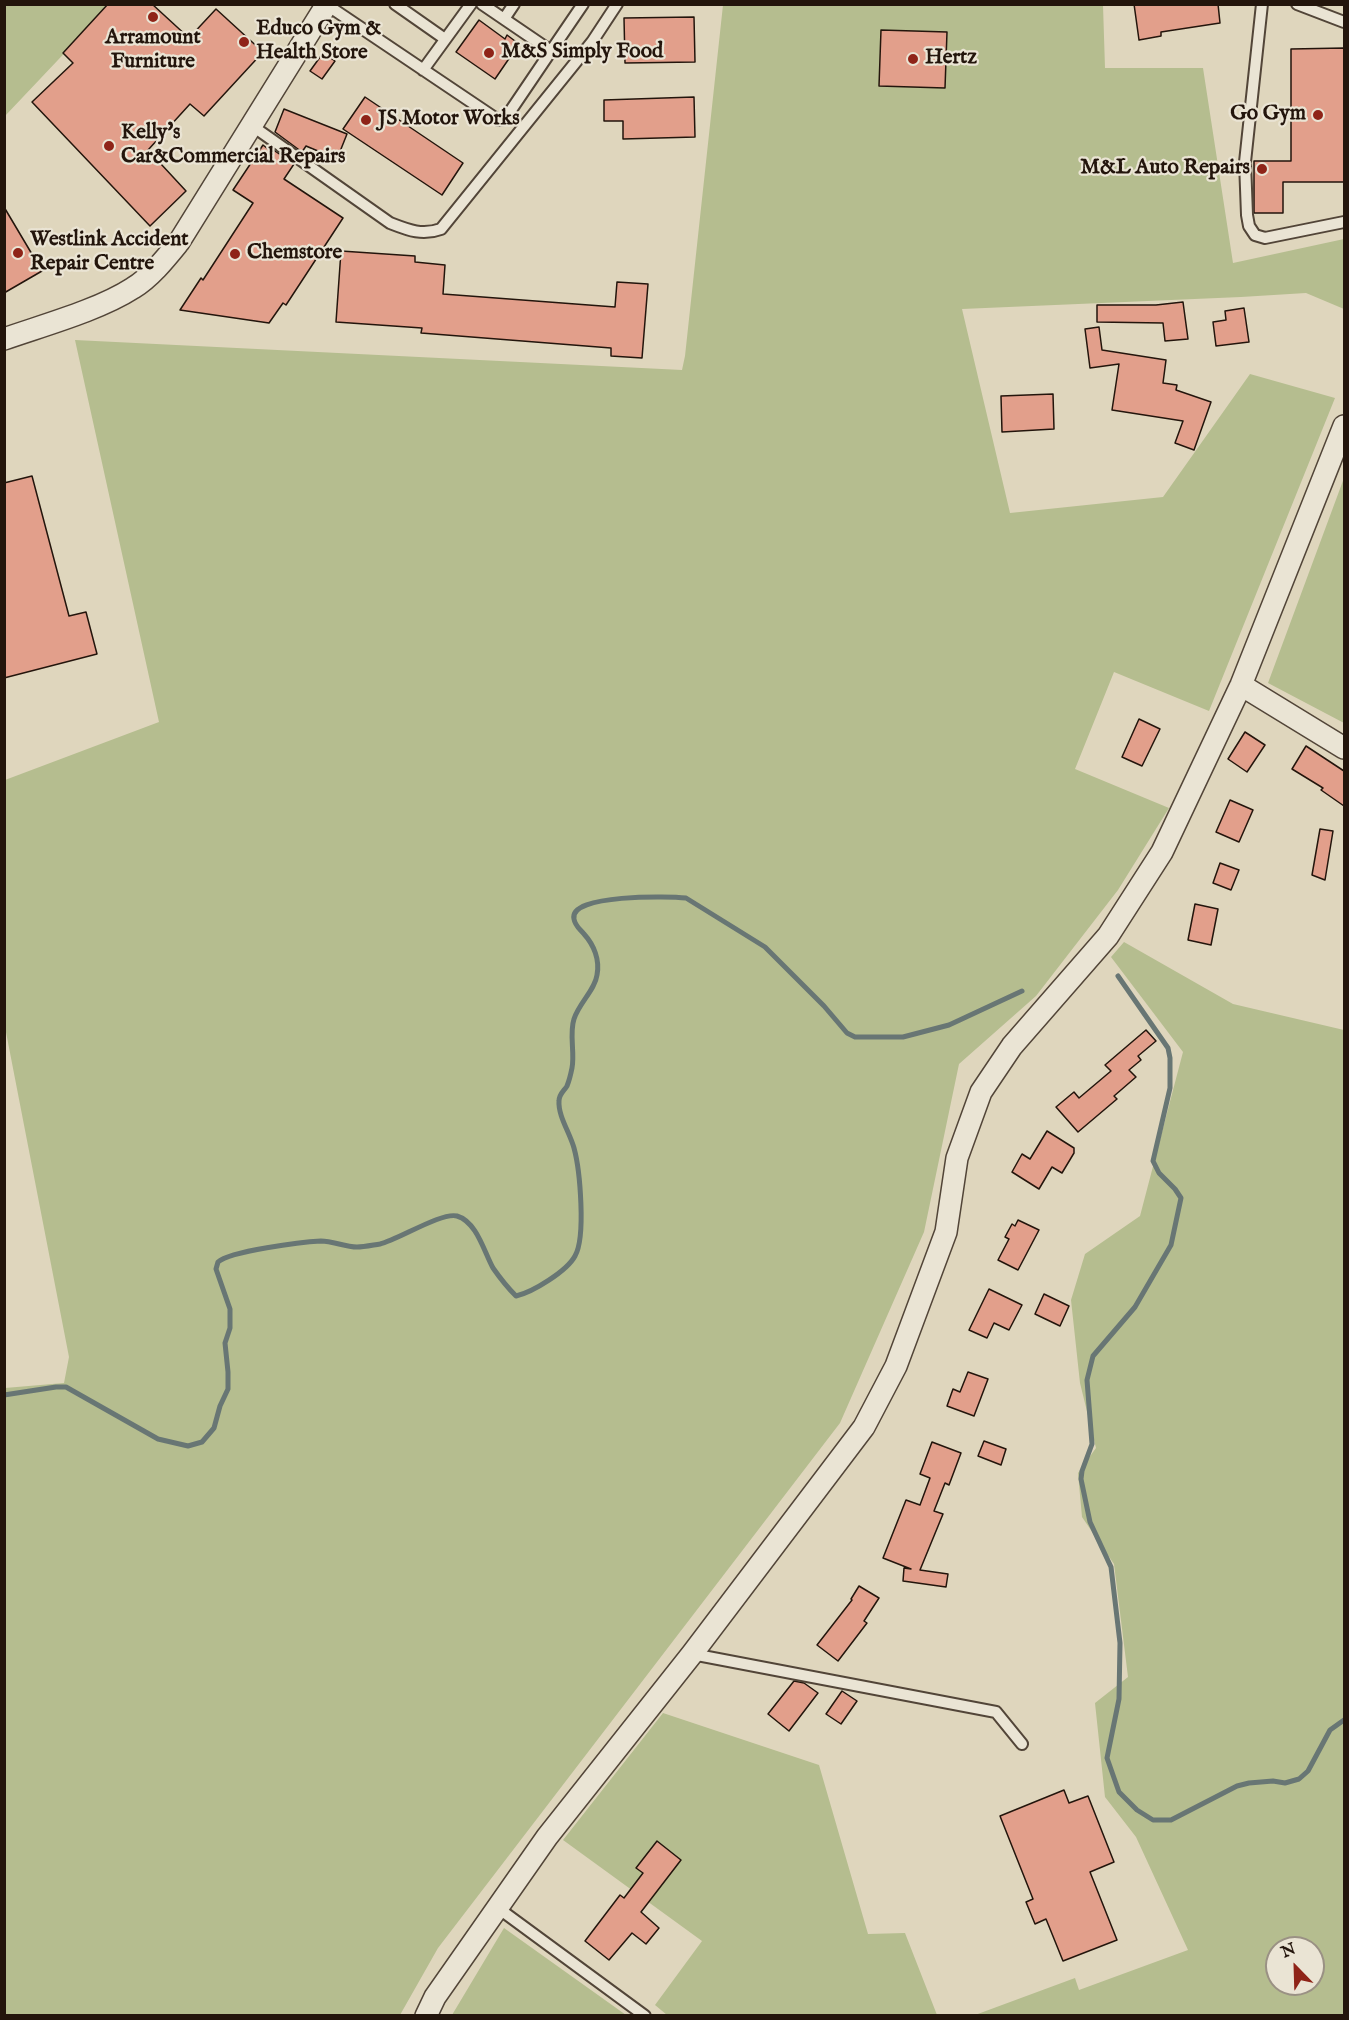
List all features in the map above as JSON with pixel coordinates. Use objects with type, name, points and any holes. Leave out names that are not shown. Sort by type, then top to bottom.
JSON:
[{"type":"street","points":[[4,339],[100,304],[134,288],[150,274],[179,242],[327,5]]},
{"type":"street","points":[[426,2016],[435,1997],[547,1837],[692,1654],[864,1427],[896,1366],[946,1232],[957,1158],[981,1092],[1012,1046],[1108,936],[1162,852],[1242,685],[1344,426]]},
{"type":"street","points":[[1242,685],[1344,748]]},
{"type":"lane","points":[[395,4],[445,39]]},
{"type":"lane","points":[[423,70],[471,4]]},
{"type":"lane","points":[[482,4],[551,51]]},
{"type":"lane","points":[[504,19],[514,4]]},
{"type":"lane","points":[[327,5],[498,120],[502,120],[505,119],[583,4]]},
{"type":"lane","points":[[251,125],[390,223],[414,232],[430,233],[441,228],[592,42],[617,4]]},
{"type":"lane","points":[[1263,4],[1245,162],[1246,215],[1249,226],[1256,235],[1265,238],[1344,222]]},
{"type":"lane","points":[[1297,4],[1344,22]]},
{"type":"lane","points":[[692,1654],[996,1712],[1022,1744]]},
{"type":"lane","points":[[498,1908],[645,2016]]},
{"type":"green space","points":[[4,5],[110,5],[5,116],[4,116]]},
{"type":"green space","points":[[723,5],[1103,5],[1105,68],[1203,68],[1233,263],[1344,239],[1344,309],[1306,293],[962,309],[1010,513],[1163,497],[1250,374],[1335,398],[1209,711],[1114,672],[1075,769],[1169,808],[1118,890],[1036,996],[959,1064],[924,1232],[840,1423],[438,1948],[400,2015],[5,2016],[5,1388],[64,1383],[69,1357],[5,1027],[5,780],[159,722],[75,340],[682,370]]},
{"type":"green space","points":[[1344,478],[1344,723],[1268,683]]},
{"type":"green space","points":[[1124,942],[1233,1004],[1344,1030],[1344,2015],[975,2015],[1075,1978],[1079,1990],[1188,1950],[1136,1837],[1105,1797],[1095,1703],[1128,1677],[1114,1564],[1082,1517],[1078,1473],[1096,1448],[1080,1383],[1071,1300],[1085,1254],[1140,1216],[1183,1052],[1111,957]]},
{"type":"green space","points":[[663,1713],[819,1765],[868,1934],[905,1933],[937,2015],[667,2015],[655,2005],[702,1941],[563,1840]]},
{"type":"green space","points":[[504,1928],[626,2015],[452,2015]]},
{"type":"building","points":[[108,4],[152,4],[189,38],[216,9],[263,52],[204,116],[190,104],[148,150],[186,191],[150,226],[32,102],[73,63],[63,53]]},
{"type":"building","points":[[1134,4],[1218,4],[1220,23],[1161,32],[1161,36],[1139,40]]},
{"type":"building","points":[[694,17],[695,62],[625,63],[624,18]]},
{"type":"building","points":[[479,20],[505,39],[507,35],[519,44],[495,79],[456,52]]},
{"type":"building","name":"Hertz","points":[[881,30],[947,32],[945,88],[879,86]]},
{"type":"building","name":"Go Gym","points":[[1344,48],[1344,182],[1283,182],[1283,213],[1254,213],[1254,161],[1291,161],[1291,49]]},
{"type":"building","points":[[323,53],[335,61],[322,79],[310,71]]},
{"type":"building","points":[[365,97],[463,163],[442,195],[343,129]]},
{"type":"building","points":[[694,97],[695,137],[623,139],[623,121],[604,121],[604,100]]},
{"type":"building","points":[[284,109],[347,134],[337,159],[306,146],[302,152],[275,132]]},
{"type":"building","points":[[263,145],[294,164],[284,179],[343,218],[286,305],[283,303],[269,323],[180,310],[201,278],[203,280],[253,203],[233,190]]},
{"type":"building","points":[[4,207],[42,271],[4,293]]},
{"type":"building","points":[[341,251],[415,256],[415,262],[445,265],[443,294],[615,307],[617,282],[648,284],[642,358],[611,356],[611,348],[421,333],[422,328],[336,322]]},
{"type":"building","points":[[1183,302],[1188,339],[1165,341],[1163,323],[1097,322],[1097,305],[1156,305]]},
{"type":"building","points":[[1244,308],[1249,342],[1216,346],[1213,322],[1226,320],[1225,311]]},
{"type":"building","points":[[1099,327],[1102,350],[1166,360],[1163,383],[1177,385],[1176,390],[1211,402],[1194,450],[1175,443],[1183,421],[1112,410],[1119,364],[1090,368],[1085,329]]},
{"type":"building","points":[[1053,394],[1054,429],[1002,432],[1001,396]]},
{"type":"building","points":[[32,476],[69,616],[86,612],[97,654],[4,678],[4,483]]},
{"type":"building","points":[[1139,719],[1160,729],[1142,766],[1122,757]]},
{"type":"building","points":[[1245,732],[1265,745],[1247,772],[1228,759]]},
{"type":"building","points":[[1306,746],[1344,771],[1344,806],[1321,790],[1323,788],[1292,769]]},
{"type":"building","points":[[1230,800],[1253,810],[1239,842],[1216,832]]},
{"type":"building","points":[[1320,829],[1333,831],[1325,880],[1312,875]]},
{"type":"building","points":[[1220,863],[1239,870],[1231,890],[1213,883]]},
{"type":"building","points":[[1195,904],[1218,909],[1211,945],[1188,940]]},
{"type":"building","points":[[1146,1030],[1156,1041],[1138,1056],[1141,1060],[1129,1070],[1136,1077],[1114,1096],[1117,1099],[1078,1132],[1056,1107],[1074,1092],[1079,1098],[1111,1071],[1105,1065]]},
{"type":"building","points":[[1047,1131],[1074,1148],[1074,1153],[1062,1173],[1052,1167],[1039,1189],[1012,1172],[1022,1154],[1030,1159]]},
{"type":"building","points":[[1018,1220],[1039,1230],[1018,1270],[998,1260],[1009,1239],[1005,1237],[1012,1224],[1015,1226]]},
{"type":"building","points":[[989,1289],[1022,1305],[1009,1330],[994,1323],[987,1338],[969,1330]]},
{"type":"building","points":[[1044,1294],[1069,1306],[1060,1326],[1035,1314]]},
{"type":"building","points":[[968,1372],[988,1379],[974,1416],[947,1406],[953,1389],[960,1392]]},
{"type":"building","points":[[984,1441],[1006,1449],[1001,1465],[978,1456]]},
{"type":"building","points":[[932,1442],[961,1453],[949,1485],[945,1483],[934,1511],[943,1514],[920,1570],[948,1574],[946,1587],[903,1581],[904,1568],[911,1569],[883,1558],[906,1500],[920,1505],[930,1478],[920,1474]]},
{"type":"building","points":[[859,1586],[879,1598],[864,1621],[867,1623],[838,1661],[817,1645],[852,1600]]},
{"type":"building","points":[[794,1681],[804,1683],[818,1693],[789,1731],[768,1714]]},
{"type":"building","points":[[842,1691],[857,1701],[841,1724],[826,1714]]},
{"type":"building","points":[[1064,1790],[1069,1803],[1088,1796],[1114,1862],[1090,1872],[1117,1940],[1063,1961],[1046,1919],[1035,1924],[1026,1902],[1033,1899],[1000,1816]]},
{"type":"building","points":[[657,1841],[681,1860],[641,1912],[659,1928],[646,1944],[632,1933],[609,1960],[585,1941],[620,1895],[624,1898],[643,1873],[636,1868]]},
{"type":"waterway","points":[[4,1395],[66,1387],[158,1439],[188,1446],[202,1442],[214,1428],[228,1389],[225,1343],[230,1328],[230,1309],[216,1269],[218,1262],[225,1258],[267,1248],[312,1242],[326,1241],[357,1247],[380,1244],[430,1222],[457,1216],[470,1224],[493,1268],[516,1296],[540,1286],[565,1268],[575,1256],[578,1247],[581,1203],[576,1158],[560,1113],[559,1101],[567,1086],[572,1068],[574,1019],[596,981],[597,975],[598,964],[593,948],[574,919],[576,911],[587,905],[622,898],[686,898],[765,947],[824,1006],[847,1033],[855,1037],[903,1037],[949,1025],[1022,991]]},
{"type":"waterway","points":[[1118,976],[1168,1048],[1170,1088],[1153,1161],[1159,1173],[1181,1198],[1171,1245],[1135,1307],[1093,1356],[1087,1380],[1092,1444],[1081,1479],[1090,1522],[1111,1567],[1120,1643],[1119,1699],[1107,1758],[1119,1792],[1137,1810],[1153,1820],[1171,1820],[1237,1786],[1273,1781],[1285,1783],[1299,1779],[1308,1771],[1330,1730],[1344,1720]]},
{"type":"place","name":"Arramount Furniture","points":[[153,17]]},
{"type":"place","name":"Educo Gym & Health Store","points":[[244,42]]},
{"type":"place","name":"M&S Simply Food","points":[[489,53]]},
{"type":"place","name":"Hertz","points":[[913,59]]},
{"type":"place","name":"Go Gym","points":[[1318,115]]},
{"type":"place","name":"JS Motor Works","points":[[366,120]]},
{"type":"place","name":"Kelly's Car&Commercial Repairs","points":[[109,146]]},
{"type":"place","name":"M&L Auto Repairs","points":[[1262,169]]},
{"type":"place","name":"Westlink Accident Repair Centre","points":[[18,253]]},
{"type":"place","name":"Chemstore","points":[[235,254]]}]
